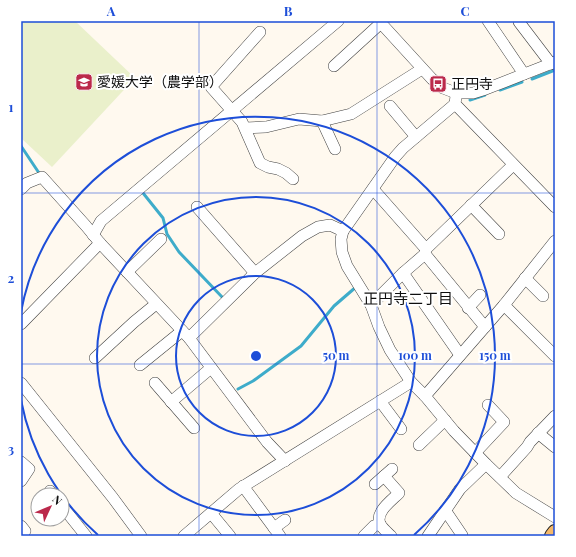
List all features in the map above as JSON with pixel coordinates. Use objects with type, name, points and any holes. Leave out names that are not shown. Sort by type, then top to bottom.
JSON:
[{"type":"main road","points":[[552,536],[555,532]]},
{"type":"street","points":[[21,324],[96,239],[101,221],[338,21]]},
{"type":"street","points":[[488,21],[524,74]]},
{"type":"street","points":[[334,66],[380,22],[422,69],[456,98],[513,165],[554,204]]},
{"type":"street","points":[[519,22],[553,63],[486,89],[456,98],[416,138],[403,148],[343,231],[341,239],[342,252],[347,266],[371,305],[390,350],[411,382],[475,453],[516,493],[555,518]]},
{"type":"street","points":[[260,32],[210,87],[232,110],[246,128],[260,163],[268,167],[278,169],[293,179]]},
{"type":"street","points":[[246,128],[266,127],[299,119],[322,120],[351,114],[422,69]]},
{"type":"street","points":[[390,106],[416,138]]},
{"type":"street","points":[[322,120],[335,149]]},
{"type":"street","points":[[371,305],[513,165]]},
{"type":"street","points":[[21,174],[24,186],[42,177],[96,239],[185,335],[267,442],[285,461]]},
{"type":"street","points":[[373,189],[425,251],[484,327]]},
{"type":"street","points":[[471,205],[499,234]]},
{"type":"street","points":[[197,207],[255,273]]},
{"type":"street","points":[[140,365],[185,335],[255,273],[302,236],[318,227],[330,225],[343,231]]},
{"type":"street","points":[[127,272],[161,239]]},
{"type":"street","points":[[424,396],[504,305],[555,241]]},
{"type":"street","points":[[403,273],[460,355]]},
{"type":"street","points":[[525,278],[543,296]]},
{"type":"street","points":[[468,308],[480,295]]},
{"type":"street","points":[[102,356],[134,322],[156,304]]},
{"type":"street","points":[[504,305],[553,350]]},
{"type":"street","points":[[171,402],[211,368]]},
{"type":"street","points":[[184,536],[243,486],[411,382]]},
{"type":"street","points":[[21,383],[112,498],[140,536]]},
{"type":"street","points":[[155,383],[194,428]]},
{"type":"street","points":[[380,401],[401,429]]},
{"type":"street","points":[[475,453],[504,422],[502,413],[488,405]]},
{"type":"street","points":[[500,477],[528,448],[530,442],[555,416]]},
{"type":"street","points":[[419,445],[444,420]]},
{"type":"street","points":[[538,433],[555,446]]},
{"type":"street","points":[[21,462],[29,469],[21,481]]},
{"type":"street","points":[[428,536],[460,489],[486,464]]},
{"type":"street","points":[[384,476],[399,493],[382,510],[380,515],[380,524],[391,536]]},
{"type":"street","points":[[243,486],[277,532],[285,520]]},
{"type":"street","points":[[445,510],[462,535]]},
{"type":"street","points":[[211,513],[230,536]]},
{"type":"street","points":[[70,516],[86,536]]},
{"type":"street","points":[[364,536],[374,526],[380,524]]},
{"type":"street","points":[[21,526],[25,530],[22,536]]},
{"type":"green space","name":"愛媛大学（農学部）","points":[[21,21],[75,21],[135,78],[52,167],[21,138]]},
{"type":"waterway","points":[[532,79],[555,70]]},
{"type":"waterway","points":[[500,90],[522,82]]},
{"type":"waterway","points":[[470,100],[485,95]]},
{"type":"waterway","points":[[21,146],[39,173]]},
{"type":"waterway","points":[[143,193],[163,218],[167,234],[179,252],[223,298]]},
{"type":"waterway","points":[[238,389],[253,381],[301,346],[334,306],[356,287]]},
{"type":"place","name":"愛媛大学（農学部）","points":[[84,82]]},
{"type":"place","name":"正円寺","points":[[438,84]]},
{"type":"district","name":"正円寺二丁目","points":[[408,299]]}]
